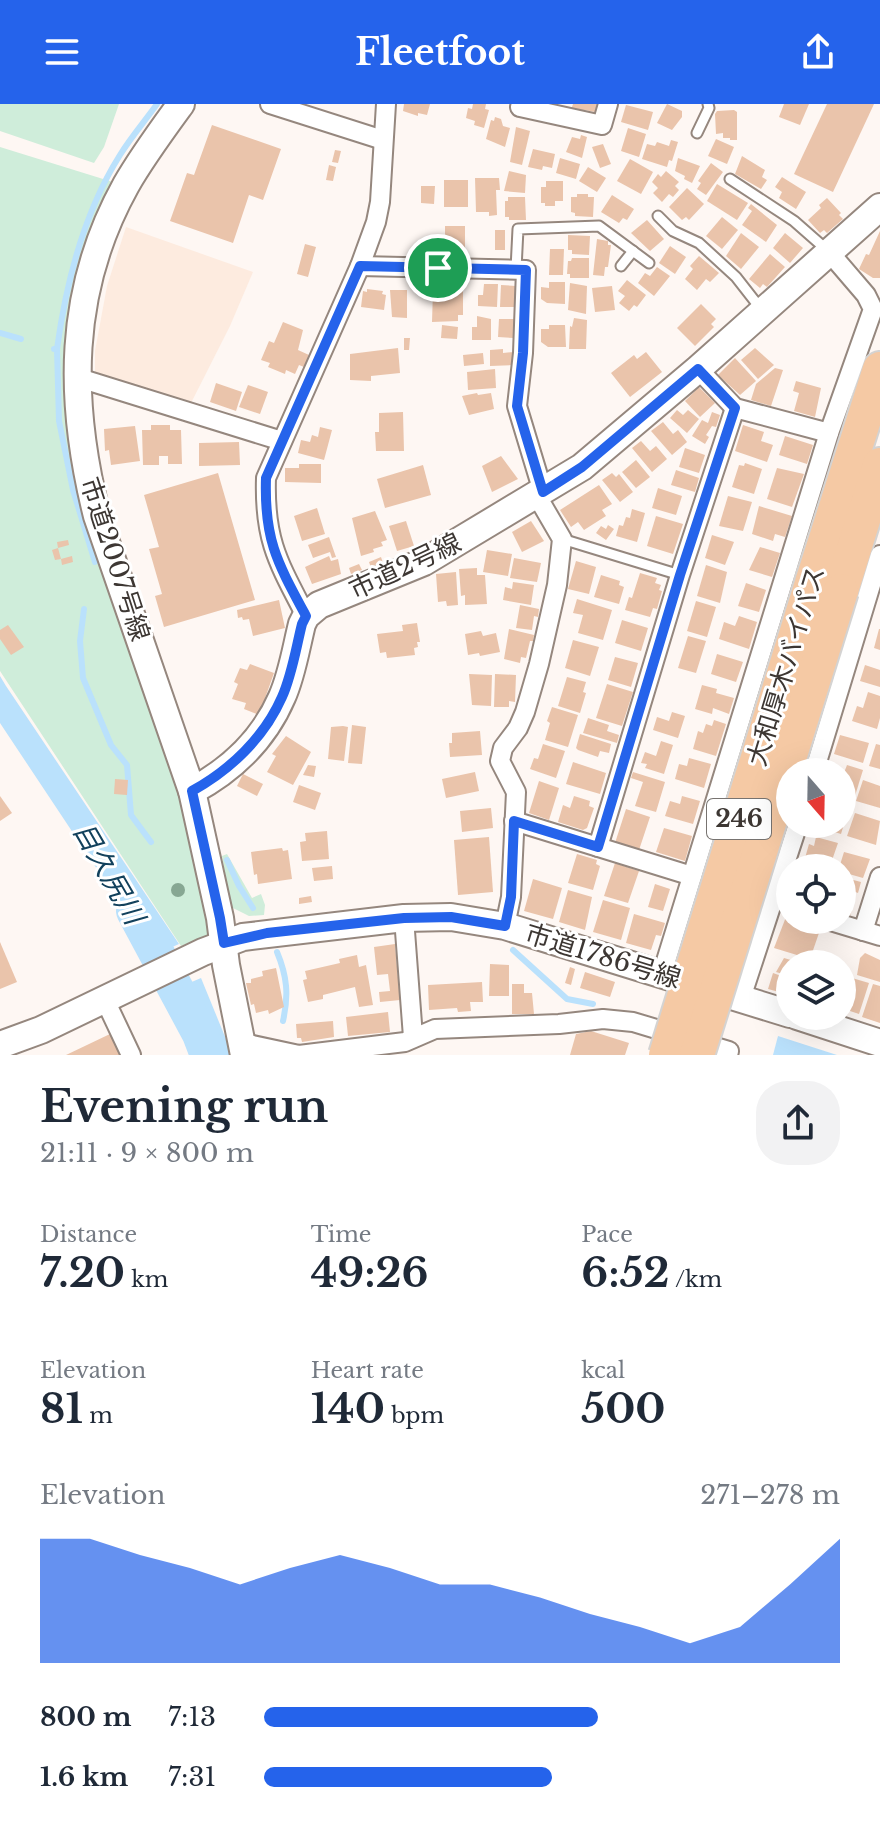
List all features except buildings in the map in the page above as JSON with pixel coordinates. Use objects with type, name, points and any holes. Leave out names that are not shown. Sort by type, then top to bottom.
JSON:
[{"type":"highway","name":"大和厚木バイパス","points":[[697,1055],[826,587],[880,369]]},
{"type":"highway","name":"大和厚木バイパス","points":[[666,1055],[826,587],[880,465]]},
{"type":"street","name":"市道2007号線","points":[[181,104],[126,185],[110,216],[91,270],[78,331],[76,377],[82,449],[97,516],[192,791]]},
{"type":"street","points":[[270,104],[383,140]]},
{"type":"street","points":[[386,104],[380,202],[360,266],[266,478],[265,513],[271,544],[306,616],[283,696],[268,723],[246,751],[221,774],[192,791],[244,1049],[299,1055],[366,1051],[405,1042],[435,1029],[603,1019],[633,1022],[729,1051],[728,1055]]},
{"type":"street","points":[[521,104],[520,107],[602,125],[608,104]]},
{"type":"street","name":"市道2号線","points":[[306,616],[319,605],[424,562],[582,467],[698,369],[880,207]]},
{"type":"street","points":[[662,974],[829,433],[873,309],[866,295],[830,253]]},
{"type":"street","points":[[360,266],[526,270],[523,353],[517,406],[540,494],[562,539],[557,585],[539,664],[525,712],[503,748],[500,761],[516,792],[511,897],[505,926]]},
{"type":"street","points":[[698,369],[735,408],[829,433]]},
{"type":"street","points":[[76,377],[282,441]]},
{"type":"street","points":[[598,847],[680,575],[735,408]]},
{"type":"street","points":[[818,758],[880,555]]},
{"type":"street","points":[[514,821],[692,876]]},
{"type":"street","points":[[872,934],[880,877]]},
{"type":"street","name":"市道1786号線","points":[[0,1045],[41,1030],[224,943],[267,933],[404,918],[451,917],[505,926],[776,1009]]},
{"type":"street","points":[[404,918],[413,1037]]},
{"type":"street","points":[[741,998],[776,919]]},
{"type":"street","points":[[114,996],[131,1055]]},
{"type":"street","points":[[840,1030],[880,1043]]},
{"type":"lane","points":[[697,133],[708,104]]},
{"type":"lane","points":[[730,179],[794,221],[830,253]]},
{"type":"lane","points":[[658,216],[673,231],[699,243],[736,277],[763,312]]},
{"type":"lane","points":[[516,269],[518,229],[599,226],[649,263]]},
{"type":"lane","points":[[621,266],[633,251]]},
{"type":"lane","points":[[562,539],[680,575]]},
{"type":"shaded area","points":[[126,227],[253,272],[191,403],[95,373],[95,351],[107,286]]},
{"type":"green space","points":[[0,104],[119,104],[104,147],[94,163],[0,131]]},
{"type":"green space","points":[[0,147],[116,183],[66,379],[182,792],[209,923],[207,935],[181,946],[0,671]]},
{"type":"green space","points":[[227,854],[252,898],[261,894],[265,905],[264,915],[249,916],[231,907],[222,856]]},
{"type":"water","points":[[0,676],[179,944],[143,960],[117,899],[0,723]]},
{"type":"water","points":[[201,978],[230,1055],[191,1055],[166,993]]},
{"type":"water","points":[[778,1036],[837,1055],[773,1055]]},
{"type":"waterway","points":[[57,349],[71,274],[96,200],[120,155],[157,104]]},
{"type":"waterway","points":[[0,333],[21,339]]},
{"type":"waterway","points":[[54,349],[57,349],[59,421],[73,490],[95,562]]},
{"type":"waterway","points":[[84,609],[80,641],[83,678],[111,745],[127,765],[131,815],[151,842]]},
{"type":"waterway","points":[[227,860],[253,908]]},
{"type":"waterway","name":"目久尻川","points":[[134,911],[200,1034],[208,1055]]},
{"type":"waterway","points":[[513,950],[567,999],[593,1004]]},
{"type":"waterway","points":[[277,952],[286,986],[283,1021]]},
{"type":"route","points":[[360,266],[438,268],[526,270],[523,353],[517,406],[543,492],[582,467],[698,369],[735,408],[680,575],[598,847],[514,821],[511,897],[505,926],[451,917],[404,918],[267,933],[224,943],[192,791],[221,774],[246,751],[268,723],[283,696],[306,616],[271,544],[265,513],[266,478],[360,266]]}]
